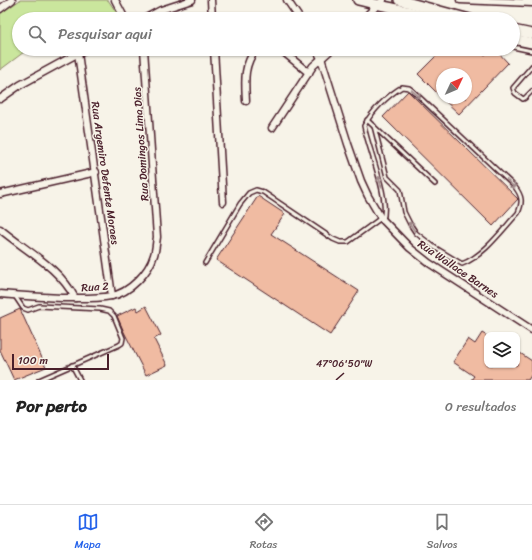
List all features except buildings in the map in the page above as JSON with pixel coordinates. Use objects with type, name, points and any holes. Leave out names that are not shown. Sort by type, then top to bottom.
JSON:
[{"type":"main road","points":[[358,0],[381,3],[416,12]]},
{"type":"main road","points":[[399,0],[444,12]]},
{"type":"main road","points":[[520,31],[532,34]]},
{"type":"main road","points":[[520,40],[532,43]]},
{"type":"street","points":[[0,9],[12,0]]},
{"type":"street","points":[[114,0],[121,12]]},
{"type":"street","points":[[158,12],[192,0]]},
{"type":"street","points":[[211,0],[212,12]]},
{"type":"street","points":[[287,0],[295,12]]},
{"type":"street","points":[[460,0],[532,3]]},
{"type":"street","points":[[371,12],[381,3]]},
{"type":"street","points":[[0,99],[20,85],[73,56]]},
{"type":"street","name":"Rua Argemiro Defente Moraes","points":[[78,56],[96,172],[112,296]]},
{"type":"street","name":"Rua Domingos Lima Dias","points":[[144,56],[156,237]]},
{"type":"street","points":[[214,56],[223,202]]},
{"type":"street","points":[[246,101],[245,74],[252,56]]},
{"type":"street","points":[[288,56],[309,73]]},
{"type":"street","points":[[272,128],[313,66],[323,56]]},
{"type":"street","name":"Rua Wallace Barnes","points":[[321,58],[361,181],[382,219],[416,253],[532,330]]},
{"type":"street","points":[[0,194],[96,172]]},
{"type":"street","points":[[0,229],[54,270],[70,287],[75,298]]},
{"type":"street","name":"Rua 2","points":[[0,294],[75,298],[112,296],[132,286],[150,266],[154,254],[156,237]]},
{"type":"lane","points":[[520,49],[532,52]]},
{"type":"lane","points":[[532,66],[513,88],[515,93],[523,99],[532,91]]},
{"type":"lane","points":[[204,263],[240,204],[252,190],[264,192],[327,236],[340,242],[348,242],[382,219],[385,213],[384,197],[364,126],[367,120],[396,90],[402,86],[409,88],[515,187],[520,193],[521,198],[521,207],[518,213],[484,250],[468,262],[462,264],[456,261],[416,233],[404,212],[400,190],[387,177],[374,126]]},
{"type":"lane","points":[[367,120],[435,184]]},
{"type":"lane","points":[[15,296],[23,308],[28,310],[39,306],[100,309],[109,311],[114,316],[122,338],[122,343],[119,345],[39,380]]},
{"type":"lane","points":[[72,365],[80,380]]},
{"type":"green space","points":[[20,0],[108,0],[116,12],[12,12],[12,56],[19,56],[0,70],[0,14]]}]
